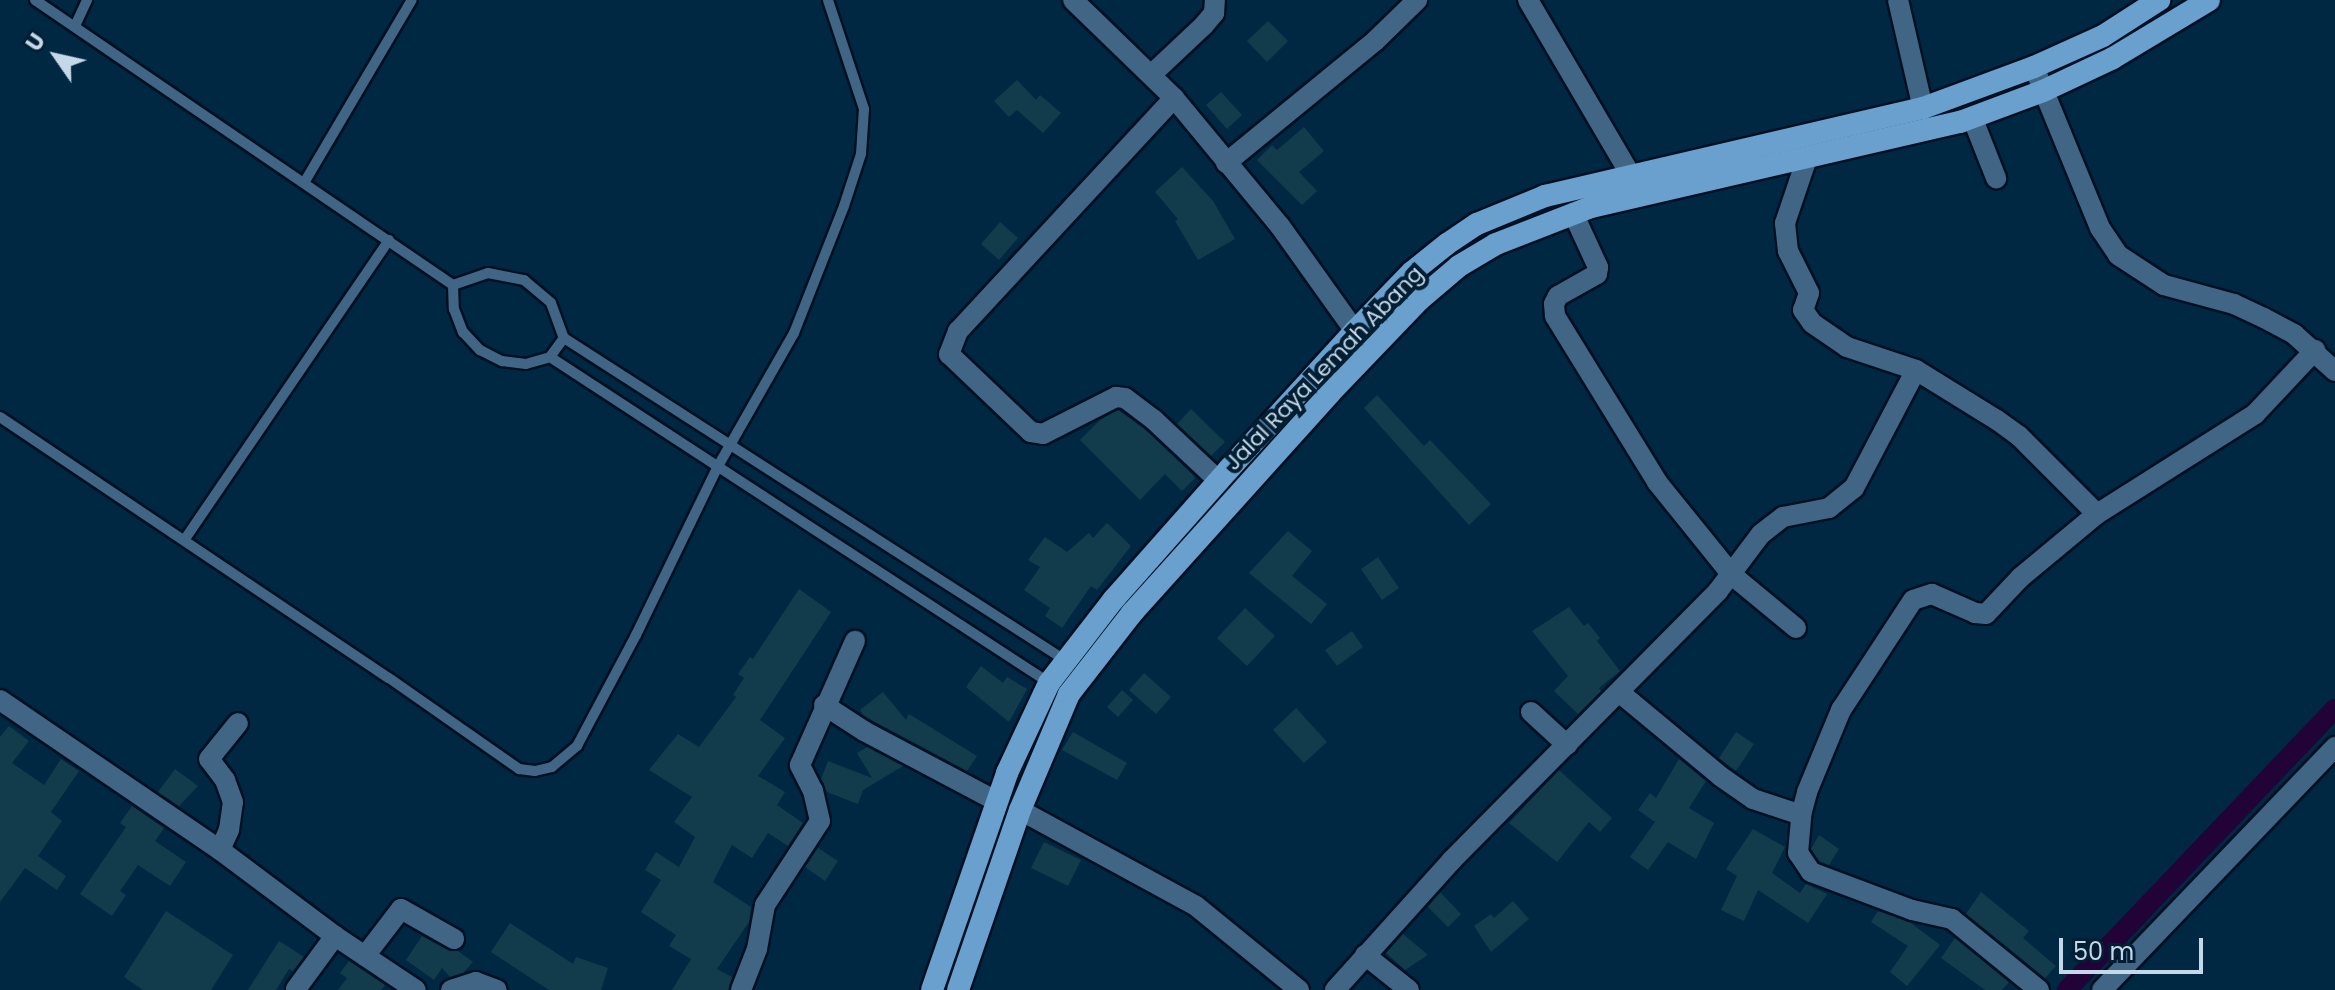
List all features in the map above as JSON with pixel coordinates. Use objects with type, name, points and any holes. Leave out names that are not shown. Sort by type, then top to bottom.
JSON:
[{"type":"highway","name":"Jalal Raya Lemah Abang","points":[[932,990],[996,801],[1022,734],[1049,683],[1065,660],[1219,481],[1412,272],[1477,224],[1545,196],[1923,108],[2034,67],[2103,36],[2159,0]]},
{"type":"highway","name":"Jalal Raya Lemah Abang","points":[[958,990],[1020,810],[1069,694],[1132,613],[1308,417],[1419,300],[1459,266],[1496,244],[1573,213],[1972,117],[2043,91],[2113,58],[2209,0]]},
{"type":"street","points":[[1073,0],[1174,98],[1280,226],[1355,331]]},
{"type":"street","points":[[1151,75],[1204,25],[1214,13],[1215,0]]},
{"type":"street","points":[[1226,163],[1375,41],[1417,0]]},
{"type":"street","points":[[1528,0],[1630,174]]},
{"type":"street","points":[[1898,0],[1923,108]]},
{"type":"street","points":[[2034,67],[2100,228],[2118,255],[2164,285],[2219,299],[2264,318],[2315,350],[2335,371]]},
{"type":"street","points":[[1174,98],[958,331],[949,354],[1031,432],[1043,434],[1116,397],[1125,398],[1154,420],[1219,481]]},
{"type":"street","points":[[1972,117],[1996,178]]},
{"type":"street","points":[[1807,158],[1785,223],[1788,251],[1809,293],[1803,310],[1812,323],[1847,347],[1916,370],[2019,436],[2097,514]]},
{"type":"street","points":[[1573,213],[1598,267],[1597,274],[1558,296],[1554,304],[1555,316],[1657,482],[1732,575],[1796,628]]},
{"type":"street","points":[[2039,990],[1952,919],[1912,910],[1811,872],[1798,853],[1801,815],[1807,792],[1841,710],[1913,600],[1932,594],[1975,613],[1986,614],[2021,577],[2097,514],[2255,414],[2315,350]]},
{"type":"street","points":[[1335,990],[1452,860],[1732,575],[1774,522],[1829,508],[1854,488],[1916,370]]},
{"type":"street","points":[[741,990],[757,949],[765,905],[820,821],[813,791],[800,765],[855,641]]},
{"type":"street","points":[[1619,692],[1753,799],[1801,815]]},
{"type":"street","points":[[0,700],[220,850],[335,936],[416,990]]},
{"type":"street","points":[[824,705],[864,731],[996,801]]},
{"type":"street","points":[[1531,712],[1567,745]]},
{"type":"street","points":[[220,850],[229,830],[233,802],[225,780],[209,759],[238,723]]},
{"type":"street","points":[[2102,990],[2335,747]]},
{"type":"street","points":[[1020,810],[1196,906],[1275,982],[1299,990]]},
{"type":"street","points":[[365,956],[401,909],[454,939]]},
{"type":"street","points":[[296,989],[335,936]]},
{"type":"street","points":[[1365,955],[1409,990]]},
{"type":"street","points":[[451,990],[483,982],[497,990]]},
{"type":"lane","points":[[35,0],[453,285]]},
{"type":"lane","points":[[75,26],[87,0]]},
{"type":"lane","points":[[304,183],[412,0]]},
{"type":"lane","points":[[0,417],[185,539],[519,769],[535,771],[552,767],[577,746],[636,635],[717,468],[794,333],[861,154],[864,109],[828,0]]},
{"type":"lane","points":[[185,539],[389,240]]},
{"type":"lane","points":[[453,285],[488,273],[524,280],[551,303],[564,338],[1084,673]]},
{"type":"lane","points":[[453,285],[454,309],[463,332],[480,350],[502,361],[526,364],[550,357],[564,338]]},
{"type":"lane","points":[[550,357],[1069,694]]},
{"type":"building","points":[[1268,21],[1288,41],[1267,62],[1247,41]]},
{"type":"building","points":[[1017,80],[1036,100],[1040,95],[1061,113],[1043,133],[1017,110],[1009,117],[994,101]]},
{"type":"building","points":[[1221,92],[1242,115],[1227,129],[1206,105]]},
{"type":"building","points":[[1304,127],[1324,151],[1299,172],[1317,191],[1302,205],[1257,160],[1272,145],[1277,150]]},
{"type":"building","points":[[1182,167],[1213,201],[1235,239],[1198,260],[1175,221],[1178,219],[1155,192]]},
{"type":"building","points":[[1000,222],[1018,238],[999,260],[981,244]]},
{"type":"building","points":[[1377,395],[1424,446],[1430,440],[1491,504],[1469,525],[1364,408]]},
{"type":"building","points":[[1191,409],[1225,442],[1211,456],[1177,424]]},
{"type":"building","points":[[1118,410],[1146,430],[1193,475],[1195,478],[1182,491],[1165,474],[1140,500],[1080,440],[1100,420]]},
{"type":"building","points":[[1107,523],[1131,546],[1097,590],[1091,586],[1062,628],[1045,616],[1050,608],[1024,590],[1040,567],[1028,560],[1045,537],[1067,552],[1089,533],[1093,538]]},
{"type":"building","points":[[1288,531],[1312,551],[1292,576],[1327,604],[1311,624],[1249,573]]},
{"type":"building","points":[[1378,557],[1399,588],[1382,600],[1361,569]]},
{"type":"building","points":[[799,589],[831,612],[760,720],[785,738],[758,776],[785,792],[777,805],[803,823],[788,846],[768,833],[752,858],[732,845],[713,882],[751,907],[749,922],[717,969],[732,977],[728,990],[672,990],[691,959],[669,946],[676,935],[641,912],[661,880],[645,870],[656,852],[679,867],[695,837],[674,822],[692,797],[649,770],[678,734],[699,747],[736,697],[733,695],[744,678],[738,674],[750,657],[753,659]]},
{"type":"building","points":[[1569,607],[1584,626],[1588,623],[1600,638],[1597,641],[1620,671],[1599,688],[1601,691],[1578,714],[1554,691],[1568,676],[1532,631]]},
{"type":"building","points":[[1245,608],[1275,636],[1247,666],[1217,638]]},
{"type":"building","points":[[1352,631],[1363,647],[1337,666],[1325,650]]},
{"type":"building","points":[[981,666],[1003,683],[1007,677],[1027,689],[1009,722],[966,687]]},
{"type":"building","points":[[1144,673],[1171,697],[1156,714],[1129,690]]},
{"type":"building","points":[[1122,690],[1133,700],[1118,717],[1107,707]]},
{"type":"building","points":[[883,692],[906,720],[909,714],[977,756],[967,771],[864,716],[860,710]]},
{"type":"building","points":[[1296,708],[1327,742],[1304,763],[1273,730]]},
{"type":"building","points":[[9,726],[29,741],[12,763],[44,785],[61,759],[79,771],[51,812],[62,821],[38,856],[66,876],[57,890],[25,868],[0,902],[0,737]]},
{"type":"building","points":[[1073,732],[1127,763],[1117,780],[1062,750]]},
{"type":"building","points":[[1736,732],[1754,744],[1736,771],[1719,758]]},
{"type":"building","points":[[867,747],[903,766],[863,790],[858,804],[827,792],[821,779],[828,761],[872,778],[857,753]]},
{"type":"building","points":[[1679,759],[1706,781],[1689,808],[1714,823],[1696,859],[1668,842],[1648,870],[1630,857],[1655,822],[1638,810],[1650,793],[1656,798]]},
{"type":"building","points":[[175,769],[198,786],[179,806],[158,792]]},
{"type":"building","points":[[1559,770],[1612,818],[1600,832],[1589,822],[1557,862],[1509,823]]},
{"type":"building","points":[[132,806],[164,828],[155,841],[186,862],[170,886],[138,865],[120,891],[126,895],[112,916],[80,894],[126,827],[120,823]]},
{"type":"building","points":[[1753,829],[1785,847],[1772,873],[1800,893],[1806,884],[1827,894],[1808,923],[1758,890],[1744,921],[1721,910],[1737,876],[1726,869]]},
{"type":"building","points":[[1819,835],[1839,849],[1829,865],[1819,861],[1811,849]]},
{"type":"building","points":[[1044,842],[1081,860],[1068,886],[1031,868]]},
{"type":"building","points":[[818,848],[838,861],[825,881],[805,867]]},
{"type":"building","points":[[1440,892],[1461,914],[1448,927],[1428,907]]},
{"type":"building","points":[[1981,892],[2029,931],[2023,938],[2056,966],[2045,978],[1966,914]]},
{"type":"building","points":[[1513,901],[1529,919],[1491,952],[1474,926],[1491,914],[1494,918]]},
{"type":"building","points":[[166,911],[233,955],[211,990],[143,990],[124,977]]},
{"type":"building","points":[[1878,911],[1911,923],[1940,945],[1907,986],[1890,972],[1908,946],[1871,922]]},
{"type":"building","points":[[510,923],[573,964],[576,957],[608,968],[601,990],[549,990],[491,952]]},
{"type":"building","points":[[1403,934],[1428,955],[1405,970],[1386,953]]},
{"type":"building","points":[[422,936],[448,950],[458,951],[473,962],[463,973],[450,977],[442,968],[434,980],[406,960]]},
{"type":"building","points":[[1955,938],[2009,982],[2002,990],[1985,990],[1941,958]]},
{"type":"building","points":[[279,941],[304,957],[293,971],[289,969],[276,990],[248,990]]},
{"type":"building","points":[[349,961],[385,985],[381,990],[338,990],[347,978],[340,973]]},
{"type":"waterway","points":[[2067,990],[2335,709]]}]
